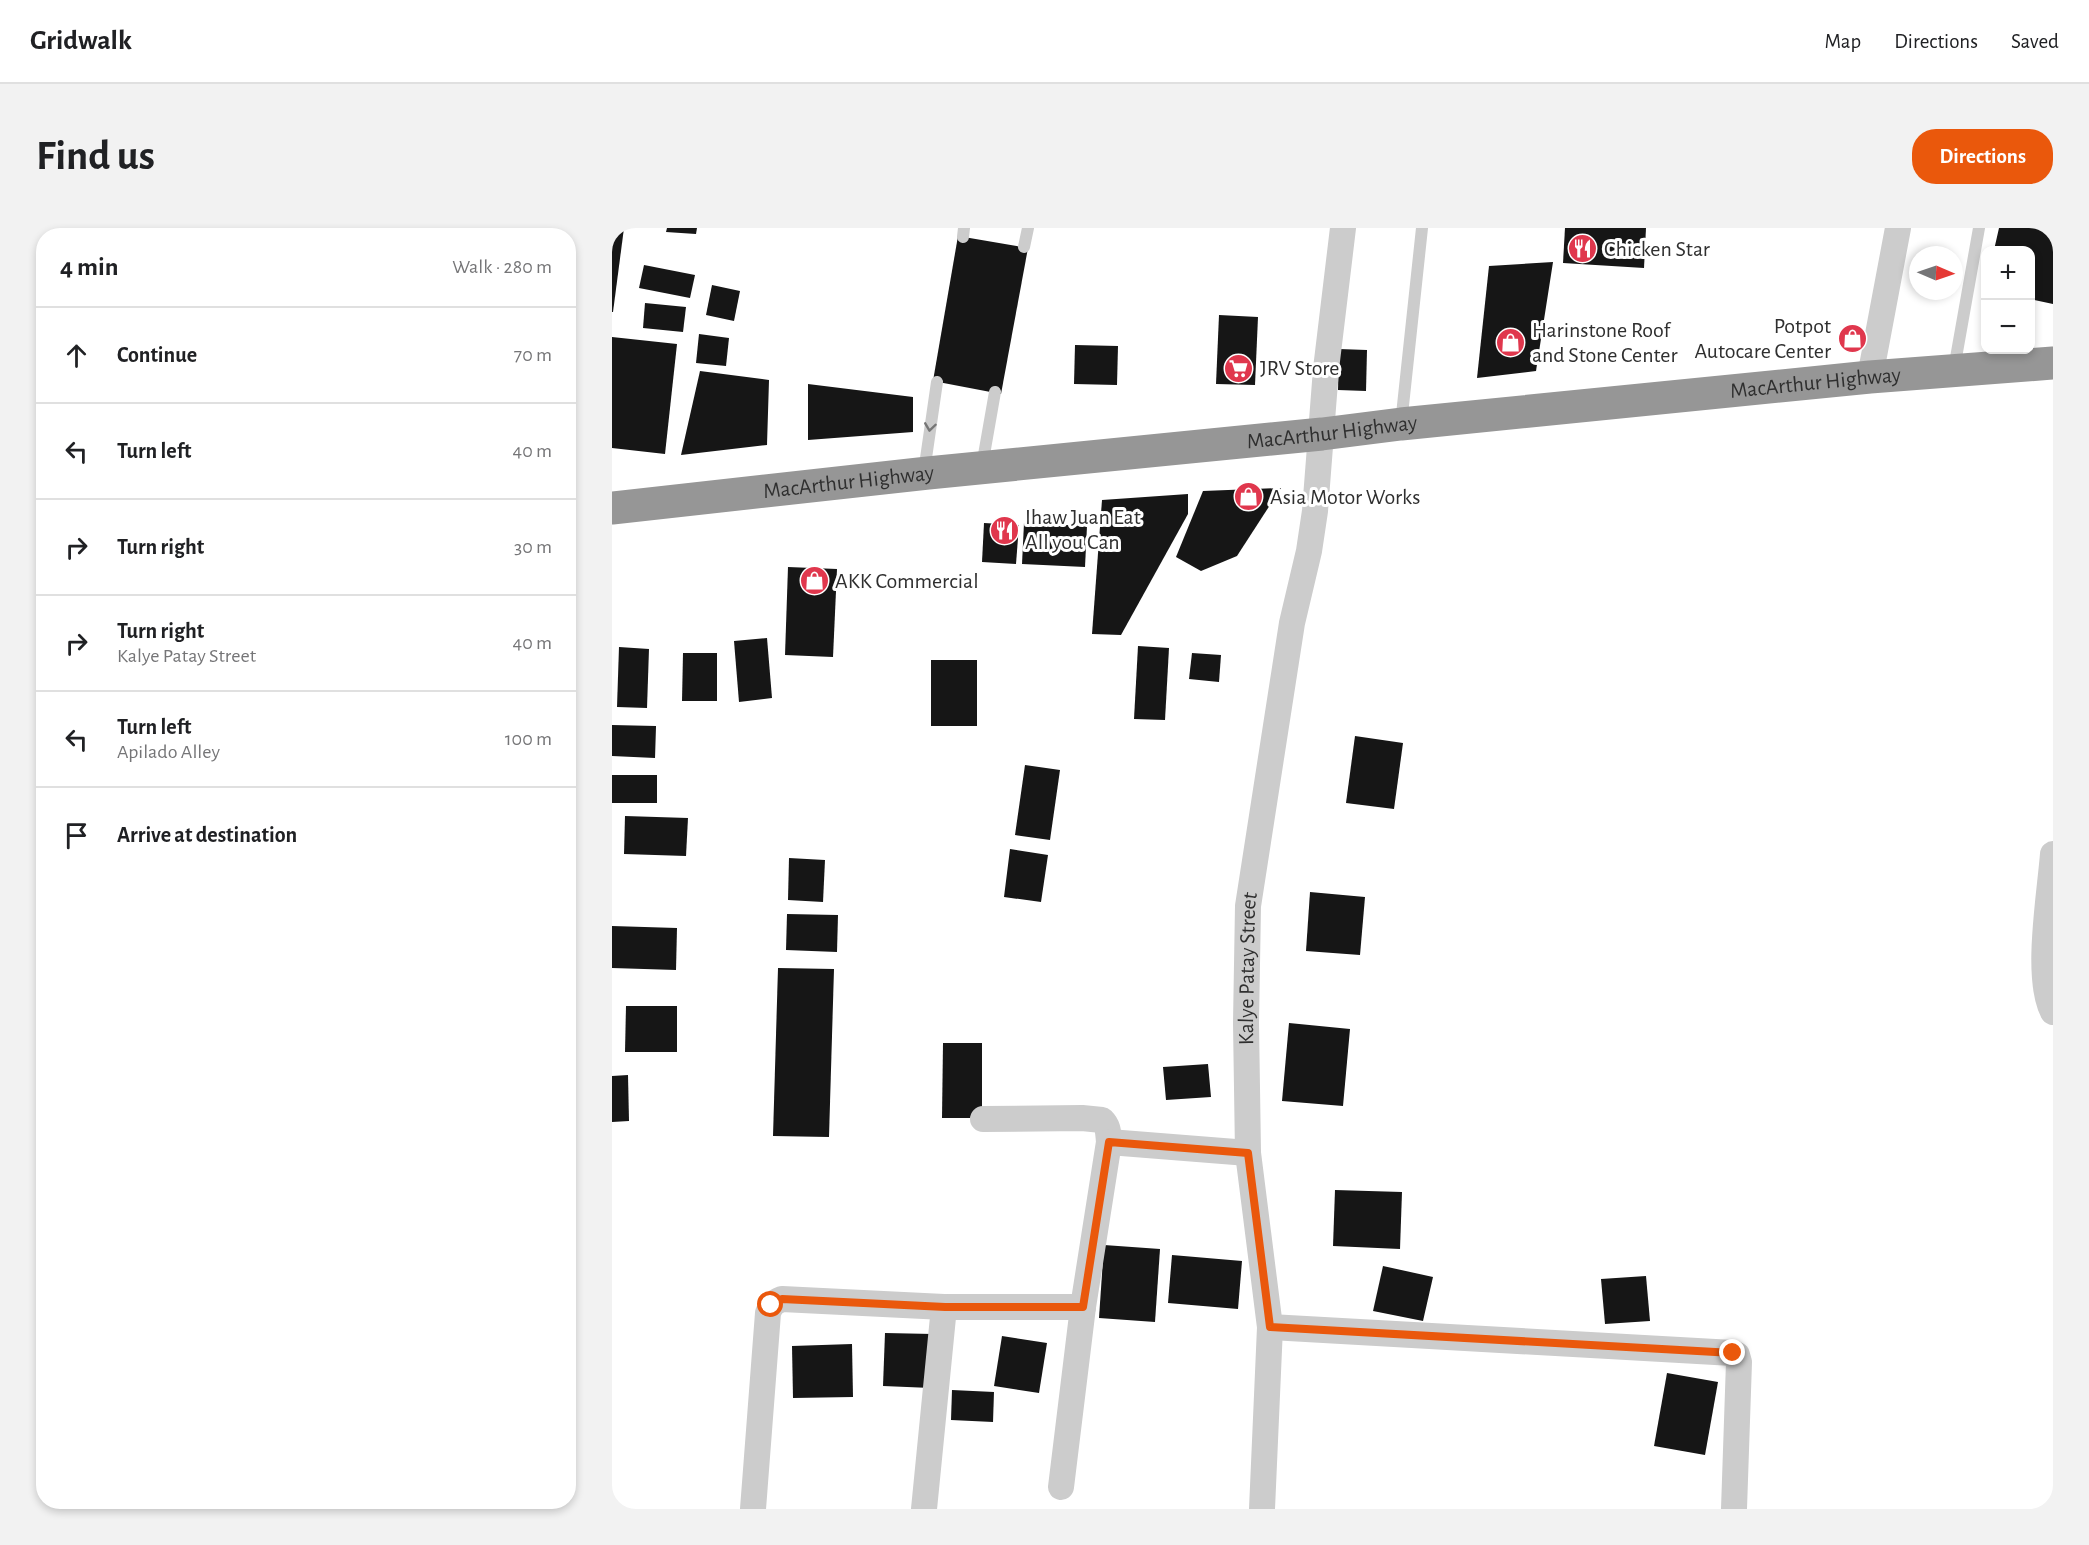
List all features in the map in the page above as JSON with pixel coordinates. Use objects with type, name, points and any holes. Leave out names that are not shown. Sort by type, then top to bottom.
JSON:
[{"type":"highway","name":"MacArthur Highway","points":[[612,514],[924,473],[1870,377],[2053,363]]},
{"type":"street","name":"Kalye Patay Street","points":[[1262,1509],[1270,1327],[1248,1153],[1246,1023],[1248,906],[1292,623],[1309,551],[1322,434],[1326,369],[1343,228]]},
{"type":"street","points":[[1870,377],[1898,228]]},
{"type":"street","points":[[2053,854],[2044,978],[2049,1004],[2053,1012]]},
{"type":"street","points":[[983,1119],[1082,1118],[1102,1120],[1107,1125],[1109,1142],[1083,1307],[1061,1488]]},
{"type":"street","points":[[1109,1142],[1248,1153]]},
{"type":"street","points":[[753,1509],[768,1312],[771,1305],[782,1299],[945,1307],[1083,1307]]},
{"type":"street","points":[[924,1509],[945,1307]]},
{"type":"street","points":[[1270,1327],[1733,1353],[1737,1355],[1739,1362],[1734,1509]]},
{"type":"lane","points":[[1024,247],[1028,228]]},
{"type":"lane","points":[[1401,424],[1422,228]]},
{"type":"lane","points":[[1954,371],[1979,228]]},
{"type":"lane","points":[[924,473],[937,382]]},
{"type":"lane","points":[[981,468],[995,392]]},
{"type":"building","points":[[612,228],[624,228],[613,312],[612,312]]},
{"type":"building","points":[[667,228],[697,228],[696,234],[666,232]]},
{"type":"building","points":[[1565,228],[1646,228],[1644,268],[1563,263]]},
{"type":"building","points":[[1999,228],[2041,228],[2053,231],[2053,304],[2035,300],[2035,246],[1995,246]]},
{"type":"building","points":[[958,236],[1028,248],[1001,394],[933,381]]},
{"type":"building","points":[[1553,262],[1536,371],[1477,378],[1489,266]]},
{"type":"building","points":[[644,265],[695,275],[690,298],[639,288]]},
{"type":"building","points":[[712,285],[740,291],[734,321],[706,315]]},
{"type":"building","points":[[645,303],[686,307],[683,332],[643,328]]},
{"type":"building","points":[[1219,315],[1258,317],[1255,385],[1216,384]]},
{"type":"building","points":[[699,334],[729,338],[726,366],[696,363]]},
{"type":"building","points":[[612,337],[677,344],[665,454],[612,448]]},
{"type":"building","points":[[1075,345],[1118,346],[1117,385],[1074,384]]},
{"type":"building","points":[[1339,349],[1367,350],[1366,391],[1338,390]]},
{"type":"building","points":[[700,371],[769,380],[767,445],[681,455]]},
{"type":"building","points":[[808,384],[913,397],[913,432],[808,440]]},
{"type":"building","points":[[1281,488],[1237,556],[1201,571],[1176,557],[1203,491]]},
{"type":"building","points":[[1188,494],[1188,514],[1121,635],[1092,634],[1102,500]]},
{"type":"building","points":[[984,523],[1019,525],[1016,564],[982,562]]},
{"type":"building","points":[[1024,523],[1087,526],[1085,567],[1022,564]]},
{"type":"building","points":[[788,567],[837,569],[833,657],[785,655]]},
{"type":"building","points":[[767,638],[772,698],[739,702],[734,641]]},
{"type":"building","points":[[1138,646],[1169,648],[1165,720],[1134,719]]},
{"type":"building","points":[[619,647],[649,649],[647,708],[617,707]]},
{"type":"building","points":[[683,653],[717,653],[717,701],[682,701]]},
{"type":"building","points":[[1192,653],[1221,655],[1219,682],[1189,679]]},
{"type":"building","points":[[931,660],[977,660],[977,726],[931,726]]},
{"type":"building","points":[[612,725],[656,726],[655,758],[612,756]]},
{"type":"building","points":[[1355,736],[1403,743],[1394,809],[1346,803]]},
{"type":"building","points":[[1025,765],[1060,770],[1050,840],[1015,835]]},
{"type":"building","points":[[612,775],[657,775],[657,803],[612,803]]},
{"type":"building","points":[[625,816],[688,818],[686,856],[624,854]]},
{"type":"building","points":[[1010,849],[1048,855],[1041,902],[1004,897]]},
{"type":"building","points":[[789,858],[825,860],[823,902],[788,900]]},
{"type":"building","points":[[1310,892],[1365,897],[1360,955],[1306,951]]},
{"type":"building","points":[[787,914],[838,915],[837,952],[786,950]]},
{"type":"building","points":[[612,926],[677,928],[676,970],[612,968]]},
{"type":"building","points":[[778,968],[834,969],[829,1137],[773,1136]]},
{"type":"building","points":[[626,1006],[677,1006],[677,1052],[625,1052]]},
{"type":"building","points":[[1289,1023],[1350,1029],[1343,1106],[1282,1101]]},
{"type":"building","points":[[943,1043],[982,1043],[982,1118],[942,1118]]},
{"type":"building","points":[[1208,1064],[1211,1097],[1166,1100],[1163,1067]]},
{"type":"building","points":[[628,1075],[629,1121],[612,1122],[612,1076]]},
{"type":"building","points":[[1335,1190],[1402,1192],[1400,1249],[1333,1246]]},
{"type":"building","points":[[1104,1245],[1160,1249],[1155,1322],[1099,1318]]},
{"type":"building","points":[[1172,1255],[1242,1261],[1238,1309],[1168,1303]]},
{"type":"building","points":[[1383,1266],[1433,1277],[1423,1321],[1373,1311]]},
{"type":"building","points":[[1646,1276],[1650,1321],[1605,1324],[1601,1279]]},
{"type":"building","points":[[885,1333],[933,1334],[931,1388],[883,1386]]},
{"type":"building","points":[[1002,1336],[1047,1343],[1039,1393],[994,1386]]},
{"type":"building","points":[[852,1344],[853,1397],[793,1398],[792,1346]]},
{"type":"building","points":[[1667,1373],[1718,1382],[1705,1455],[1654,1446]]},
{"type":"building","points":[[952,1390],[994,1392],[993,1422],[951,1420]]},
{"type":"place","name":"Chicken Star","points":[[1583,249]]},
{"type":"place","name":"Potpot Autocare Center","points":[[1852,339]]},
{"type":"place","name":"Harinstone Roof and Stone Center","points":[[1511,343]]},
{"type":"place","name":"JRV Store","points":[[1239,368]]},
{"type":"place","name":"Asia Motor Works","points":[[1249,497]]},
{"type":"place","name":"Ihaw Juan Eat All you Can","points":[[1004,530]]},
{"type":"place","name":"AKK Commercial","points":[[814,581]]},
{"type":"route","points":[[771,1305],[782,1299],[945,1307],[1083,1307],[1109,1142],[1248,1153],[1270,1327],[1733,1353]]}]
